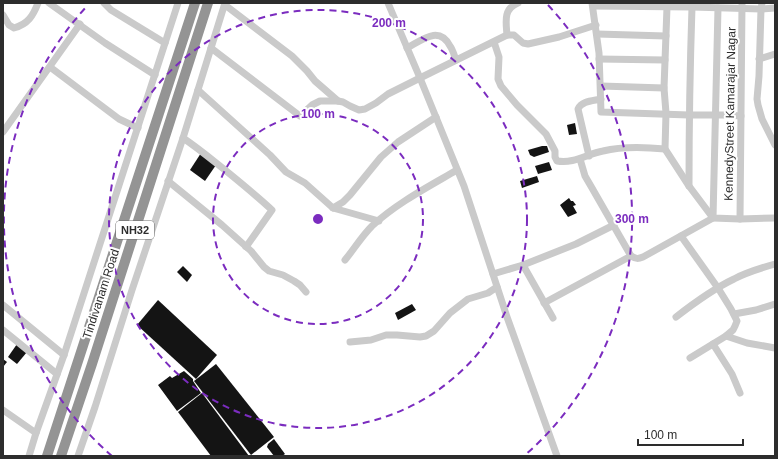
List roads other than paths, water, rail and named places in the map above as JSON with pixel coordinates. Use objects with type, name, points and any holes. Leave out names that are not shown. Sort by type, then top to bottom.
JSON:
[{"type":"highway","name":"NH32","points":[[47,456],[195,3]]},
{"type":"highway","name":"Tindivanam Road","points":[[61,456],[208,3]]},
{"type":"street","points":[[3,15],[9,25],[14,28],[21,26],[27,22],[38,3]]},
{"type":"street","points":[[49,3],[105,43],[155,75]]},
{"type":"street","points":[[104,3],[111,10],[165,43]]},
{"type":"street","points":[[29,456],[64,355],[178,3]]},
{"type":"street","points":[[388,3],[436,117],[466,194],[510,325],[557,456]]},
{"type":"street","points":[[507,35],[506,19],[508,10],[518,3]]},
{"type":"street","points":[[78,456],[183,138],[225,4],[292,56],[315,81],[338,101]]},
{"type":"street","points":[[741,116],[715,114],[689,115],[666,113],[601,112],[600,59],[592,5],[718,8],[761,6],[775,8]]},
{"type":"street","name":"KennedyStreet Kamarajar Nagar","points":[[740,219],[742,6]]},
{"type":"street","points":[[761,6],[760,59],[757,99],[762,119],[775,145]]},
{"type":"street","points":[[667,7],[664,88],[666,113],[665,149],[689,186],[713,218]]},
{"type":"street","points":[[689,186],[690,38],[692,7]]},
{"type":"street","points":[[713,218],[718,8]]},
{"type":"street","points":[[3,132],[80,24]]},
{"type":"street","points":[[211,48],[300,116],[312,105],[320,101],[338,101],[359,110],[364,109],[376,103],[388,94],[507,35],[514,35],[523,43],[528,44],[596,26]]},
{"type":"street","points":[[407,48],[432,35],[437,34],[446,39],[456,60]]},
{"type":"street","points":[[597,34],[666,36]]},
{"type":"street","points":[[494,42],[499,56],[498,80],[501,86],[517,105],[546,134],[555,150],[555,157],[557,161],[580,159],[601,151],[616,149],[665,149]]},
{"type":"street","points":[[760,59],[775,54]]},
{"type":"street","points":[[600,59],[665,60]]},
{"type":"street","points":[[50,67],[119,119],[138,128]]},
{"type":"street","points":[[601,86],[664,88]]},
{"type":"street","points":[[198,90],[270,155],[286,172],[305,183],[333,208],[379,221]]},
{"type":"street","points":[[589,156],[578,109],[580,105],[584,103],[601,99]]},
{"type":"street","points":[[333,208],[343,202],[350,195],[381,156],[398,142],[436,117]]},
{"type":"street","points":[[183,138],[243,184],[272,210],[246,247]]},
{"type":"street","points":[[580,159],[585,176],[631,256],[637,259],[713,218],[775,218]]},
{"type":"street","points":[[345,260],[372,227],[389,212],[457,170]]},
{"type":"street","points":[[168,181],[222,225],[246,247],[264,267],[269,271],[283,275],[294,281],[306,292]]},
{"type":"street","points":[[493,274],[524,265],[576,244],[614,225]]},
{"type":"street","points":[[680,236],[718,288],[737,321],[735,326],[726,336],[690,358]]},
{"type":"street","points":[[544,303],[631,256]]},
{"type":"street","points":[[676,317],[687,308],[735,278],[775,264]]},
{"type":"street","points":[[524,265],[553,318]]},
{"type":"street","points":[[350,342],[397,335],[420,337],[426,336],[434,331],[450,313],[468,299],[488,293],[497,287]]},
{"type":"street","points":[[734,314],[756,310],[775,304]]},
{"type":"street","points":[[3,305],[64,355]]},
{"type":"street","points":[[3,330],[57,374]]},
{"type":"street","points":[[726,336],[775,348]]},
{"type":"street","points":[[713,344],[732,374],[740,392]]},
{"type":"street","points":[[3,410],[36,433]]}]
